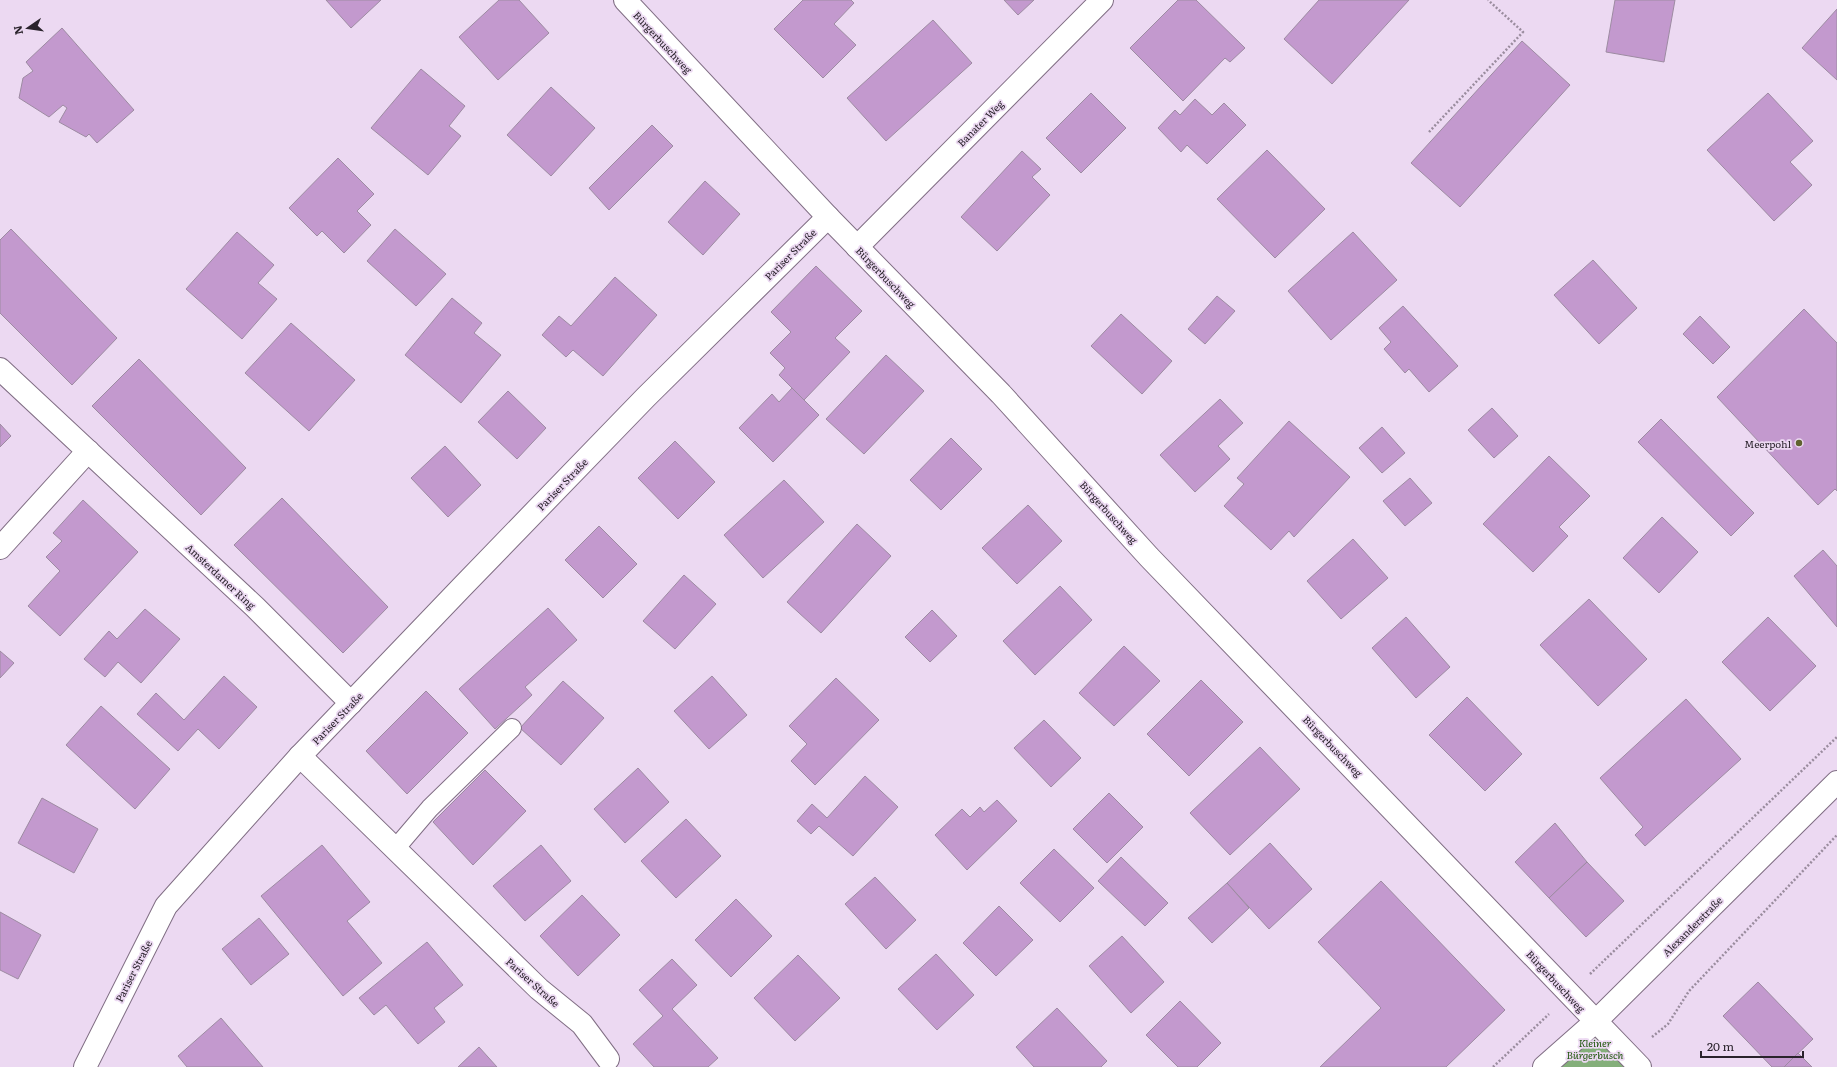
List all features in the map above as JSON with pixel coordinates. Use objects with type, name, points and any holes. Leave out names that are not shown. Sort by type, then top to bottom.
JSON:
[{"type":"street","name":"Bürgerbuschweg","points":[[625,0],[828,217],[1001,394],[1149,557],[1635,1062]]},
{"type":"street","name":"Banater Weg","points":[[857,247],[1102,0]]},
{"type":"street","name":"Pariser Straße","points":[[85,1067],[166,906],[300,756],[646,397],[828,217]]},
{"type":"street","name":"Amsterdamer Ring","points":[[0,369],[255,607],[351,703]]},
{"type":"street","points":[[0,548],[88,451]]},
{"type":"street","name":"Pariser Straße","points":[[300,756],[539,989],[582,1024],[608,1059]]},
{"type":"street","name":"Alexanderstraße","points":[[1544,1067],[1595,1022],[1837,782]]},
{"type":"lane","points":[[395,849],[430,808],[512,728]]},
{"type":"path","points":[[1429,132],[1522,32],[1488,0]]},
{"type":"path","points":[[1492,1067],[1837,737]]},
{"type":"path","points":[[1635,1062],[1668,1024],[1689,991],[1837,835]]},
{"type":"green space","name":"Kleiner Bürgerbusch","points":[[1595,1022],[1639,1067],[1551,1067]]},
{"type":"building","points":[[326,0],[381,0],[351,28]]},
{"type":"building","points":[[499,0],[519,0],[549,33],[498,80],[459,37]]},
{"type":"building","points":[[803,0],[851,0],[854,3],[834,24],[856,45],[823,78],[774,29]]},
{"type":"building","points":[[1004,0],[1034,0],[1018,15]]},
{"type":"building","points":[[1178,0],[1196,0],[1245,48],[1230,62],[1225,58],[1183,101],[1130,48]]},
{"type":"building","points":[[1319,0],[1409,0],[1332,84],[1284,39]]},
{"type":"building","points":[[1615,0],[1675,0],[1664,62],[1606,52]]},
{"type":"building","points":[[1837,9],[1837,80],[1802,48]]},
{"type":"building","points":[[933,20],[972,63],[886,141],[847,98]]},
{"type":"building","points":[[62,28],[134,110],[97,143],[89,134],[86,137],[59,122],[67,108],[63,105],[49,117],[19,98],[23,78],[33,71],[26,62]]},
{"type":"building","points":[[1522,41],[1570,85],[1460,207],[1411,163]]},
{"type":"building","points":[[421,69],[465,106],[449,126],[461,136],[428,175],[371,128]]},
{"type":"building","points":[[551,87],[595,128],[551,176],[507,135]]},
{"type":"building","points":[[1091,93],[1126,128],[1081,173],[1046,138]]},
{"type":"building","points":[[1768,93],[1813,141],[1790,162],[1812,185],[1774,221],[1707,150]]},
{"type":"building","points":[[1195,99],[1212,115],[1224,103],[1246,125],[1207,164],[1187,145],[1181,152],[1158,128],[1175,110],[1180,115]]},
{"type":"building","points":[[652,125],[673,146],[609,210],[589,188]]},
{"type":"building","points":[[1267,150],[1325,209],[1275,258],[1217,199]]},
{"type":"building","points":[[1022,151],[1041,169],[1032,177],[1050,195],[997,251],[961,217]]},
{"type":"building","points":[[338,158],[374,194],[357,211],[371,225],[344,253],[322,231],[317,236],[289,208]]},
{"type":"building","points":[[705,181],[740,214],[703,255],[668,222]]},
{"type":"building","points":[[11,229],[117,338],[72,385],[0,313],[0,240]]},
{"type":"building","points":[[395,229],[446,274],[416,306],[367,261]]},
{"type":"building","points":[[237,232],[274,265],[258,283],[277,299],[242,339],[186,289]]},
{"type":"building","points":[[1353,232],[1397,280],[1331,340],[1288,291]]},
{"type":"building","points":[[1593,260],[1637,308],[1599,344],[1554,295]]},
{"type":"building","points":[[816,266],[862,311],[835,338],[850,352],[804,400],[779,375],[785,368],[770,353],[791,332],[771,312]]},
{"type":"building","points":[[615,277],[657,315],[603,376],[573,350],[566,357],[542,335],[559,316],[571,326]]},
{"type":"building","points":[[1217,296],[1235,311],[1205,344],[1188,329]]},
{"type":"building","points":[[452,298],[482,323],[474,333],[501,355],[461,403],[405,355]]},
{"type":"building","points":[[1403,306],[1458,366],[1429,392],[1409,369],[1405,373],[1384,349],[1391,342],[1379,328]]},
{"type":"building","name":"Meerpohl","points":[[1804,309],[1837,343],[1837,491],[1835,489],[1818,505],[1717,397]]},
{"type":"building","points":[[1121,314],[1172,361],[1142,394],[1091,346]]},
{"type":"building","points":[[1700,316],[1730,347],[1713,364],[1683,334]]},
{"type":"building","points":[[291,323],[355,380],[309,431],[245,373]]},
{"type":"building","points":[[886,355],[924,391],[864,454],[826,419]]},
{"type":"building","points":[[139,359],[246,468],[201,515],[92,406]]},
{"type":"building","points":[[792,388],[819,415],[773,462],[739,428],[772,394],[779,402]]},
{"type":"building","points":[[508,391],[546,428],[517,459],[478,422]]},
{"type":"building","points":[[1220,399],[1243,423],[1218,446],[1230,459],[1195,492],[1160,455]]},
{"type":"building","points":[[1492,408],[1518,436],[1494,458],[1468,430]]},
{"type":"building","points":[[1661,419],[1754,513],[1731,536],[1638,442]]},
{"type":"building","points":[[1289,421],[1350,477],[1294,537],[1289,531],[1271,550],[1224,506],[1244,484],[1237,478]]},
{"type":"building","points":[[0,424],[11,436],[0,447]]},
{"type":"building","points":[[1382,427],[1405,453],[1382,473],[1359,448]]},
{"type":"building","points":[[951,438],[982,469],[941,510],[910,480]]},
{"type":"building","points":[[675,441],[715,482],[678,519],[638,478]]},
{"type":"building","points":[[445,446],[481,485],[448,517],[411,478]]},
{"type":"building","points":[[1549,456],[1590,496],[1559,527],[1568,536],[1533,572],[1483,524]]},
{"type":"building","points":[[1410,478],[1432,503],[1405,526],[1383,501]]},
{"type":"building","points":[[784,480],[824,522],[763,578],[724,535]]},
{"type":"building","points":[[282,498],[388,607],[343,653],[234,545]]},
{"type":"building","points":[[83,500],[138,552],[60,636],[28,606],[60,571],[46,557],[62,541],[53,533]]},
{"type":"building","points":[[1028,505],[1062,541],[1017,584],[982,548]]},
{"type":"building","points":[[1662,517],[1698,552],[1659,593],[1623,558]]},
{"type":"building","points":[[857,524],[891,556],[821,633],[787,602]]},
{"type":"building","points":[[599,526],[637,564],[603,598],[565,560]]},
{"type":"building","points":[[1353,539],[1388,578],[1341,619],[1307,581]]},
{"type":"building","points":[[1823,550],[1837,566],[1837,627],[1794,576]]},
{"type":"building","points":[[684,575],[716,604],[675,649],[643,621]]},
{"type":"building","points":[[1060,586],[1092,620],[1035,675],[1003,641]]},
{"type":"building","points":[[1589,599],[1647,659],[1598,706],[1540,645]]},
{"type":"building","points":[[548,608],[577,640],[525,687],[532,695],[495,729],[459,689]]},
{"type":"building","points":[[145,609],[180,639],[141,683],[118,662],[105,677],[84,659],[109,631],[117,639]]},
{"type":"building","points":[[932,610],[957,636],[930,662],[905,637]]},
{"type":"building","points":[[1406,617],[1450,667],[1416,698],[1372,648]]},
{"type":"building","points":[[1768,617],[1816,666],[1770,711],[1722,662]]},
{"type":"building","points":[[1124,646],[1160,681],[1114,726],[1079,693]]},
{"type":"building","points":[[0,651],[14,663],[0,678]]},
{"type":"building","points":[[224,676],[257,707],[219,749],[198,729],[178,751],[137,714],[156,693],[184,720]]},
{"type":"building","points":[[712,676],[747,715],[709,749],[674,711]]},
{"type":"building","points":[[836,678],[879,720],[815,785],[791,761],[807,744],[789,726]]},
{"type":"building","points":[[1201,680],[1243,722],[1189,776],[1147,734]]},
{"type":"building","points":[[563,681],[604,718],[561,765],[520,728]]},
{"type":"building","points":[[426,691],[468,733],[407,794],[366,751]]},
{"type":"building","points":[[1467,697],[1522,754],[1485,791],[1429,735]]},
{"type":"building","points":[[1686,699],[1741,759],[1645,846],[1635,835],[1643,827],[1600,778]]},
{"type":"building","points":[[101,706],[170,769],[135,809],[66,745]]},
{"type":"building","points":[[1044,720],[1081,758],[1051,787],[1014,748]]},
{"type":"building","points":[[1260,747],[1300,789],[1230,855],[1190,813]]},
{"type":"building","points":[[638,768],[669,802],[625,843],[594,809]]},
{"type":"building","points":[[485,770],[526,811],[473,865],[433,822]]},
{"type":"building","points":[[865,776],[898,807],[853,856],[819,826],[811,834],[797,821],[812,804],[827,818]]},
{"type":"building","points":[[1109,793],[1143,827],[1107,863],[1073,829]]},
{"type":"building","points":[[42,798],[98,829],[74,873],[18,843]]},
{"type":"building","points":[[997,800],[1017,821],[967,870],[935,835],[962,809],[970,817],[980,807],[984,812]]},
{"type":"building","points":[[686,819],[721,856],[676,898],[641,861]]},
{"type":"building","points":[[1555,823],[1587,862],[1549,898],[1515,862]]},
{"type":"building","points":[[1270,843],[1312,889],[1269,929],[1227,883]]},
{"type":"building","points":[[322,845],[370,902],[347,921],[382,963],[343,996],[261,896]]},
{"type":"building","points":[[541,845],[571,881],[525,921],[493,886]]},
{"type":"building","points":[[1054,849],[1094,888],[1060,922],[1020,883]]},
{"type":"building","points":[[1121,857],[1168,903],[1145,926],[1098,881]]},
{"type":"building","points":[[1587,862],[1624,901],[1586,937],[1549,898]]},
{"type":"building","points":[[875,877],[916,920],[886,949],[845,904]]},
{"type":"building","points":[[1381,881],[1505,1010],[1446,1067],[1320,1067],[1381,1008],[1318,942]]},
{"type":"building","points":[[1227,883],[1249,908],[1212,943],[1188,918]]},
{"type":"building","points":[[582,895],[620,935],[578,976],[540,936]]},
{"type":"building","points":[[736,899],[772,936],[731,977],[695,940]]},
{"type":"building","points":[[999,906],[1033,940],[996,976],[963,943]]},
{"type":"building","points":[[0,912],[41,935],[18,979],[0,970]]},
{"type":"building","points":[[259,918],[289,954],[251,985],[222,949]]},
{"type":"building","points":[[1122,936],[1164,982],[1131,1013],[1089,966]]},
{"type":"building","points":[[427,942],[463,985],[434,1008],[445,1022],[418,1044],[386,1005],[374,1015],[359,998]]},
{"type":"building","points":[[936,954],[974,995],[937,1030],[898,989]]},
{"type":"building","points":[[798,955],[840,998],[795,1041],[754,998]]},
{"type":"building","points":[[672,959],[697,985],[672,1009],[718,1058],[708,1067],[654,1067],[633,1044],[663,1016],[639,990]]},
{"type":"building","points":[[1758,982],[1813,1039],[1784,1067],[1772,1067],[1723,1016]]},
{"type":"building","points":[[1180,1001],[1221,1043],[1197,1067],[1178,1067],[1146,1035]]},
{"type":"building","points":[[1057,1008],[1107,1061],[1101,1067],[1034,1067],[1016,1047]]},
{"type":"building","points":[[221,1018],[263,1067],[187,1067],[178,1056]]},
{"type":"building","points":[[479,1047],[497,1067],[458,1067]]},
{"type":"building","points":[[1798,1053],[1812,1067],[1784,1067]]},
{"type":"place","name":"Meerpohl","points":[[1799,443]]}]
